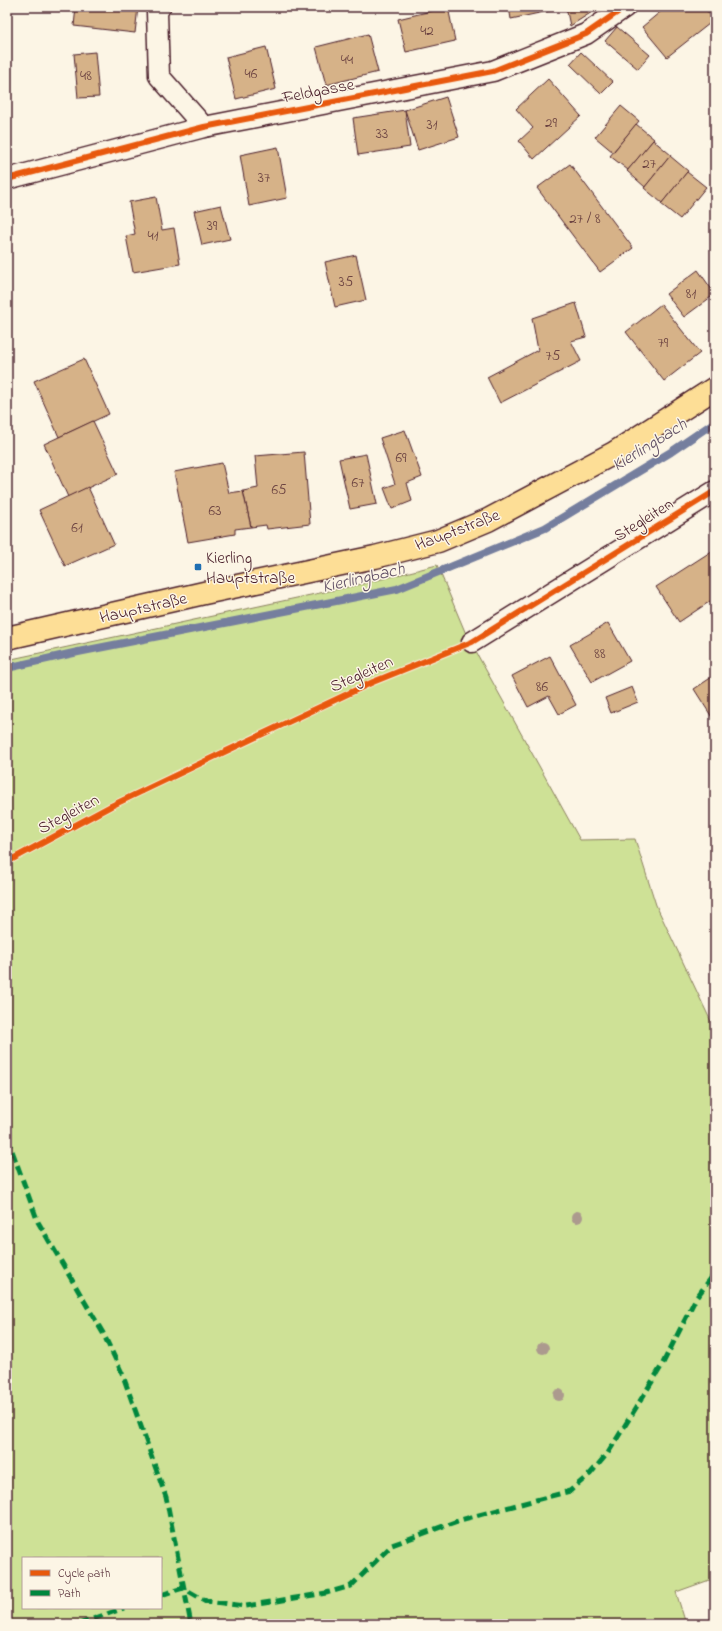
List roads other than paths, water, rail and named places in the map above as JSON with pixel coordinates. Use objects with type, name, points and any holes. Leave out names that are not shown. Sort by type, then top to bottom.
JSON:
[{"type":"main road","name":"Hauptstraße","points":[[7,638],[204,593],[355,562],[438,541],[488,520],[614,453],[715,388]]},
{"type":"street","points":[[160,7],[157,12],[159,76],[204,127]]},
{"type":"street","name":"Feldgasse","points":[[7,179],[204,127],[493,71],[586,34],[625,7]]},
{"type":"street","name":"Stegleiten","points":[[472,642],[715,491]]},
{"type":"waterway","name":"Kierlingbach","points":[[7,668],[78,652],[397,589],[545,528],[671,452],[715,422]]},
{"type":"place","name":"Kierling Hauptstraße","points":[[198,567]]}]
